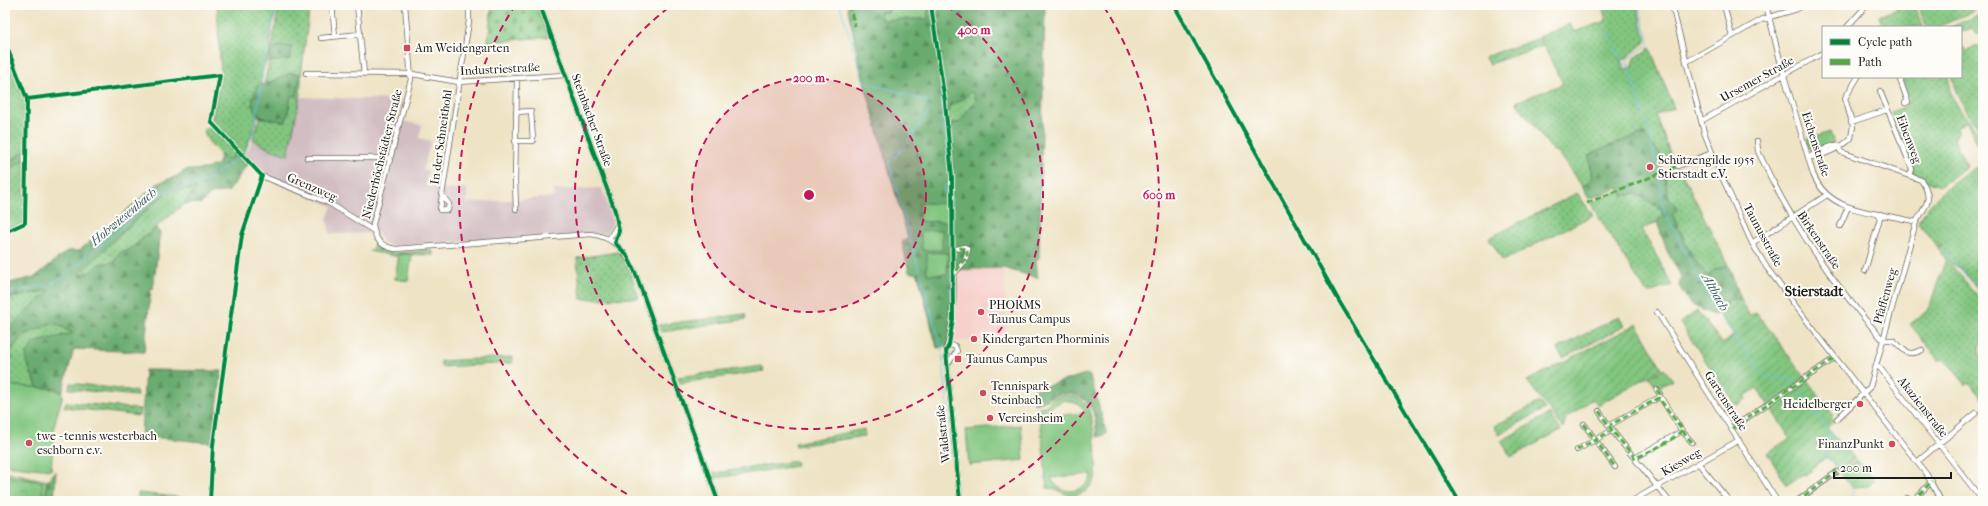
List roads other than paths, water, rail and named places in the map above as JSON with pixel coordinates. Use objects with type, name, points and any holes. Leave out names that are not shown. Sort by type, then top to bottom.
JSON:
[{"type":"street","points":[[332,5],[335,36]]},
{"type":"street","points":[[357,5],[364,74]]},
{"type":"street","name":"Niederhöchstädter Straße","points":[[406,5],[412,74],[373,224],[374,231],[379,242],[389,248],[396,249],[584,235],[597,235],[609,239]]},
{"type":"street","name":"In der Schneithohl","points":[[442,195],[469,21],[469,5]]},
{"type":"street","name":"Steinbacher Straße","points":[[540,5],[615,212],[619,231],[615,243]]},
{"type":"street","name":"Taunusstraße","points":[[1672,5],[1701,121],[1712,153],[1752,243],[1773,276],[1835,358],[1932,481],[1941,501]]},
{"type":"street","points":[[1724,5],[1732,36]]},
{"type":"street","name":"Eichenstraße","points":[[1766,5],[1784,75],[1815,179],[1827,195],[1848,207],[1860,212],[1880,214],[1916,222]]},
{"type":"street","points":[[1686,62],[1769,16],[1797,9],[1804,5]]},
{"type":"street","points":[[1848,26],[1867,5]]},
{"type":"street","points":[[321,38],[360,34]]},
{"type":"street","name":"Ursemer Straße","points":[[1701,121],[1822,54]]},
{"type":"street","points":[[306,73],[412,74]]},
{"type":"street","name":"Industriestraße","points":[[412,74],[459,82],[565,75]]},
{"type":"street","points":[[1808,157],[1833,146],[1838,146],[1850,138],[1853,131],[1852,122],[1845,98],[1857,78]]},
{"type":"street","name":"Eibenweg","points":[[1899,78],[1908,102],[1905,103]]},
{"type":"street","points":[[516,209],[515,141],[517,79]]},
{"type":"street","name":"Eibenweg","points":[[1880,91],[1912,169],[1910,176]]},
{"type":"street","name":"Eibenweg","points":[[1852,122],[1887,110]]},
{"type":"street","points":[[515,141],[533,140],[532,111],[516,112]]},
{"type":"street","name":"Birkenstraße","points":[[1757,141],[1758,152],[1792,218],[1820,262],[1863,317],[1884,340]]},
{"type":"street","points":[[1838,146],[1841,152],[1910,176]]},
{"type":"street","points":[[1678,166],[1712,153]]},
{"type":"street","points":[[307,158],[390,158]]},
{"type":"street","name":"Grenzweg","points":[[262,176],[328,203],[374,231]]},
{"type":"street","name":"Pfaffenweg","points":[[1837,419],[1870,387],[1916,222],[1928,203],[1923,182],[1910,176]]},
{"type":"street","points":[[1752,243],[1827,195]]},
{"type":"street","points":[[1840,226],[1848,207]]},
{"type":"street","points":[[1865,271],[1880,214]]},
{"type":"street","points":[[618,224],[609,239],[627,255],[635,272],[718,501]]},
{"type":"street","name":"Waldstraße","points":[[953,275],[967,257],[967,249],[959,248],[953,254],[953,275],[953,319],[949,345],[946,351],[960,501]]},
{"type":"street","name":"Gartenstraße","points":[[1657,312],[1740,440],[1777,501]]},
{"type":"street","points":[[1884,340],[1893,340],[1909,353],[1922,350]]},
{"type":"street","name":"Waldstraße","points":[[947,365],[957,351],[955,346],[949,345]]},
{"type":"street","points":[[1732,428],[1835,358]]},
{"type":"street","name":"Akazienstraße","points":[[1876,366],[1880,368],[1983,501]]},
{"type":"street","points":[[1657,390],[1660,394],[1659,398],[1682,431],[1692,442]]},
{"type":"street","points":[[1610,425],[1659,398]]},
{"type":"street","points":[[1599,411],[1632,456],[1669,501]]},
{"type":"street","points":[[1917,462],[1976,413]]},
{"type":"street","points":[[1584,424],[1614,467]]},
{"type":"street","points":[[1577,450],[1613,430]]},
{"type":"street","points":[[1635,458],[1682,431]]},
{"type":"street","name":"Kiesweg","points":[[1632,501],[1740,440]]},
{"type":"street","points":[[1699,464],[1730,501]]},
{"type":"street","points":[[1796,501],[1838,472]]},
{"type":"street","points":[[1910,500],[1932,481]]},
{"type":"waterway","name":"Hohwiesenbach","points":[[5,293],[49,285],[62,278],[162,193],[208,181],[218,171],[238,159],[246,149],[254,132],[266,49],[278,5]]},
{"type":"waterway","points":[[840,5],[864,82],[870,83]]},
{"type":"waterway","name":"Altbach","points":[[1639,5],[1649,44],[1627,59],[1650,134],[1657,171]]},
{"type":"waterway","name":"Altbach","points":[[1608,30],[1623,64],[1629,67]]},
{"type":"waterway","points":[[874,84],[928,102]]},
{"type":"waterway","points":[[940,87],[950,175]]},
{"type":"waterway","points":[[894,158],[903,149],[929,112]]},
{"type":"waterway","points":[[891,161],[889,163],[919,270]]},
{"type":"waterway","name":"Altbach","points":[[1659,177],[1665,213],[1716,311],[1765,377],[1792,379],[1794,383]]},
{"type":"waterway","points":[[950,179],[950,183],[944,188],[945,193],[950,196],[952,200],[952,250]]},
{"type":"waterway","points":[[1945,251],[1953,261]]},
{"type":"waterway","points":[[1955,263],[1958,266]]},
{"type":"waterway","points":[[1961,270],[1975,285]]},
{"type":"waterway","points":[[920,274],[942,349],[957,501]]},
{"type":"waterway","points":[[951,280],[951,299]]},
{"type":"waterway","points":[[1977,288],[1983,296]]},
{"type":"waterway","points":[[942,348],[945,344]]},
{"type":"waterway","name":"Altbach","points":[[1797,387],[1832,435],[1823,450],[1853,491],[1854,501]]},
{"type":"place","name":"Am Weidengarten","points":[[407,48]]},
{"type":"place","name":"Schützengilde 1955 Stierstadt e.V.","points":[[1650,167]]},
{"type":"place","name":"PHORMS Taunus Campus","points":[[981,312]]},
{"type":"place","name":"Kindergarten Phorminis","points":[[974,339]]},
{"type":"place","name":"Taunus Campus","points":[[958,359]]},
{"type":"place","name":"Tennispark Steinbach","points":[[983,393]]},
{"type":"place","name":"Heidelberger","points":[[1860,404]]},
{"type":"place","name":"Vereinsheim","points":[[990,418]]},
{"type":"place","name":"twe - tennis westerbach eschborn e.v.","points":[[29,443]]},
{"type":"place","name":"FinanzPunkt","points":[[1892,444]]},
{"type":"district","name":"Stierstadt","points":[[1814,291]]}]
